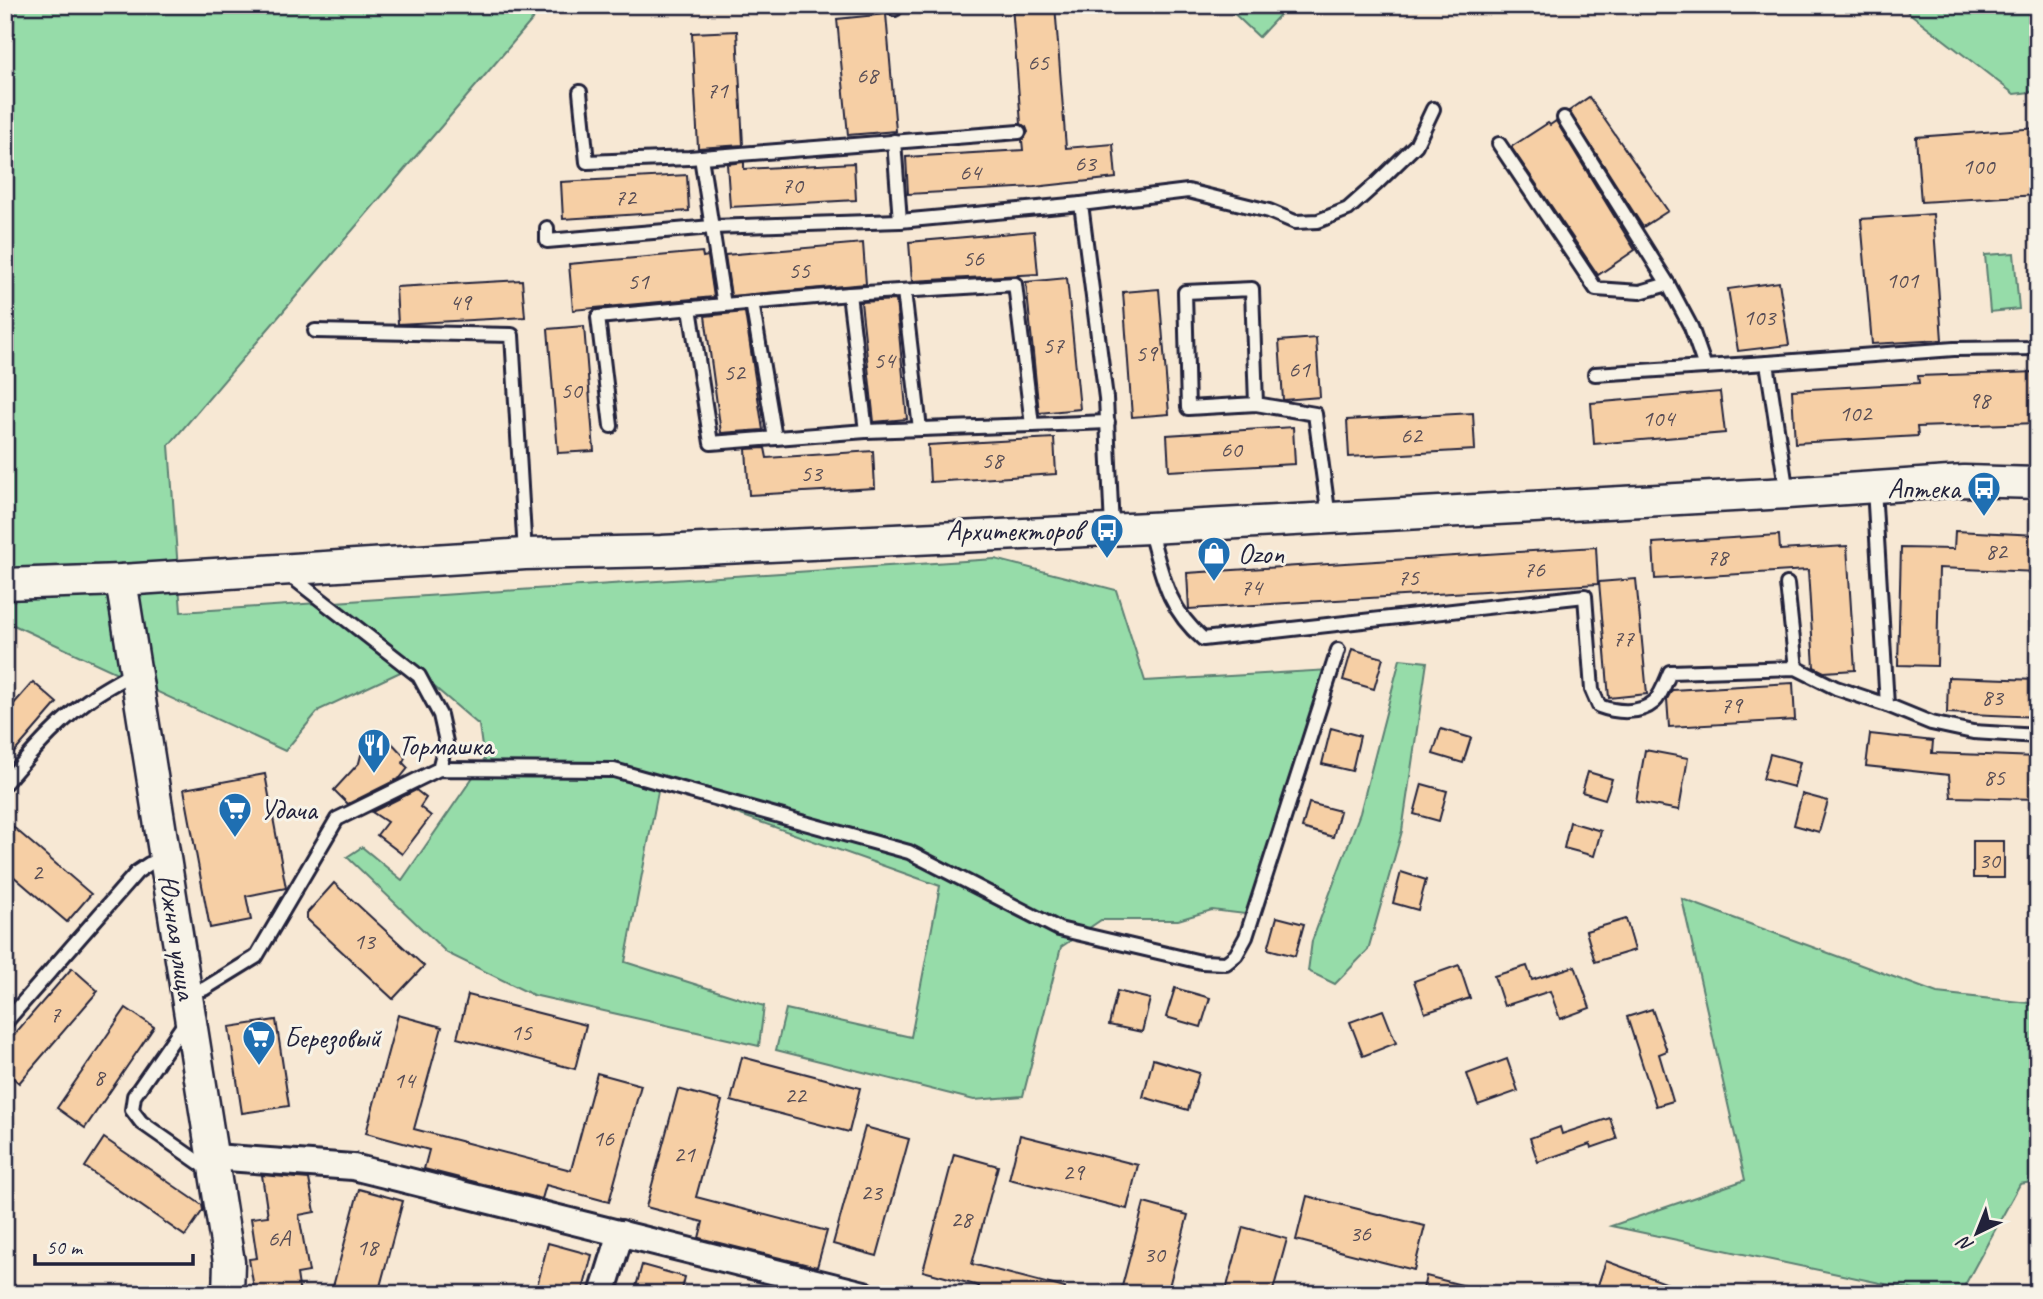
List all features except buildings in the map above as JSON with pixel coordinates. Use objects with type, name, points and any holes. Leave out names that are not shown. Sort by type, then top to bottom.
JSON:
[{"type":"street","points":[[5,584],[121,580],[525,554],[662,551],[1149,528],[1964,481],[2038,483]]},
{"type":"street","name":"Южная улица","points":[[121,580],[229,1262],[228,1294]]},
{"type":"street","points":[[214,1166],[354,1167],[864,1294]]},
{"type":"street","points":[[602,1294],[621,1233]]},
{"type":"lane","points":[[580,92],[587,162],[701,157],[1019,132]]},
{"type":"lane","points":[[547,228],[547,241],[712,227],[900,221],[1188,191],[1269,211],[1295,222],[1318,221],[1348,209],[1376,184],[1416,145],[1433,109]]},
{"type":"lane","points":[[1564,118],[1668,284],[1691,327],[1705,367]]},
{"type":"lane","points":[[894,141],[900,221]]},
{"type":"lane","points":[[1499,144],[1595,289],[1640,292],[1668,284]]},
{"type":"lane","points":[[701,157],[724,305]]},
{"type":"lane","points":[[1080,204],[1108,422],[1112,529]]},
{"type":"lane","points":[[611,426],[598,317],[849,294],[1015,284],[1032,425]]},
{"type":"lane","points":[[1256,404],[1252,289],[1185,292],[1188,408],[1256,404],[1315,414],[1329,518]]},
{"type":"lane","points":[[904,291],[920,429]]},
{"type":"lane","points":[[849,294],[866,431]]},
{"type":"lane","points":[[752,302],[775,438]]},
{"type":"lane","points":[[690,308],[711,443],[866,431],[1108,422]]},
{"type":"lane","points":[[315,331],[512,335],[525,554]]},
{"type":"lane","points":[[1595,374],[1954,349],[2038,348]]},
{"type":"lane","points":[[1766,363],[1787,493]]},
{"type":"lane","points":[[1874,488],[1887,705]]},
{"type":"lane","points":[[1149,528],[1169,595],[1185,623],[1203,639],[1585,596],[1592,690],[1599,706],[1612,711],[1637,710],[1655,702],[1670,673],[1796,668],[1836,688],[1931,723],[1973,732],[2038,736]]},
{"type":"lane","points":[[282,569],[419,676],[440,715],[446,742],[439,769]]},
{"type":"lane","points":[[1787,584],[1796,668]]},
{"type":"lane","points":[[214,1166],[141,1122],[132,1110],[134,1096],[188,1002],[256,957],[337,819],[439,769],[614,770],[909,852],[1059,929],[1201,962],[1226,962],[1236,955],[1247,937],[1338,650]]},
{"type":"lane","points":[[5,783],[68,717],[97,694],[136,671]]},
{"type":"lane","points":[[5,1023],[136,872],[165,859]]},
{"type":"green space","points":[[5,5],[545,5],[169,445],[181,612],[995,559],[1116,590],[1145,681],[1329,670],[1253,915],[1212,910],[1178,920],[1101,920],[1061,947],[1023,1096],[974,1100],[776,1050],[786,1009],[911,1037],[940,886],[659,786],[625,962],[764,1006],[759,1046],[533,995],[447,953],[347,857],[362,847],[402,880],[484,761],[479,725],[411,667],[319,710],[285,751],[5,621]]},
{"type":"green space","points":[[1225,5],[1289,5],[1259,37]]},
{"type":"green space","points":[[1899,5],[2038,5],[2038,91],[2014,94]]},
{"type":"green space","points":[[2014,253],[2019,309],[1990,312],[1985,255]]},
{"type":"green space","points":[[1400,659],[1427,662],[1402,831],[1368,950],[1335,984],[1308,971],[1312,941],[1360,813]]},
{"type":"green space","points":[[1682,899],[1937,993],[2038,1004],[2038,1181],[2020,1184],[1960,1294],[1932,1294],[1611,1226],[1745,1180]]},
{"type":"place","name":"Аптека","points":[[1984,518]]},
{"type":"place","name":"Архитекторов","points":[[1107,560]]},
{"type":"place","name":"Ozon","points":[[1214,583]]},
{"type":"place","name":"Тормашка","points":[[374,775]]},
{"type":"place","name":"Удача","points":[[235,839]]},
{"type":"place","name":"Березовый","points":[[259,1067]]}]
